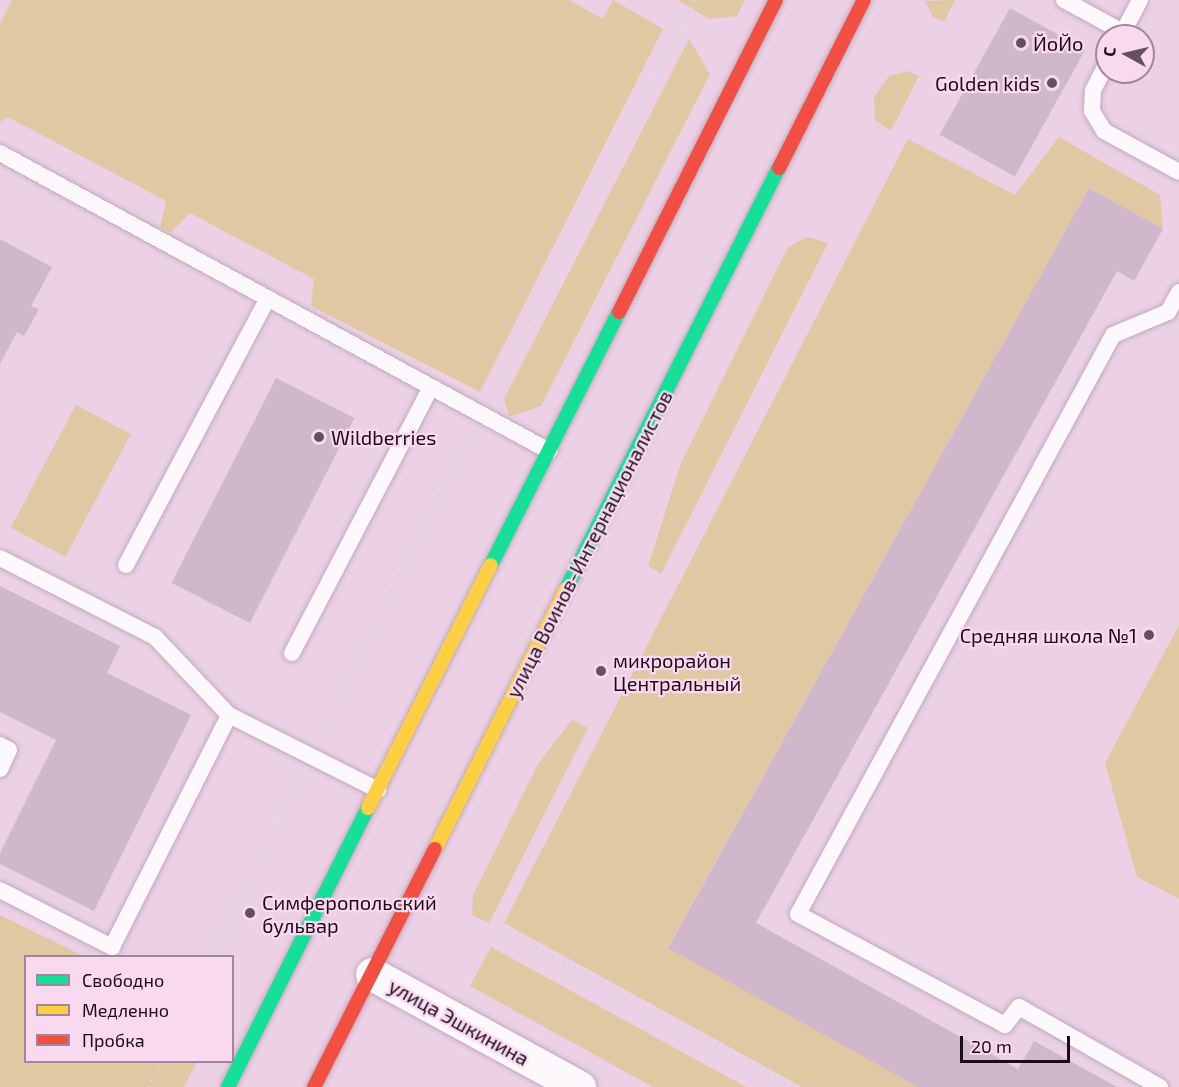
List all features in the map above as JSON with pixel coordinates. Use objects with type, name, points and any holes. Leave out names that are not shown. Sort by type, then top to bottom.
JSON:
[{"type":"main road","points":[[228,1087],[776,0]]},
{"type":"main road","name":"улица Воинов-Интернационалистов","points":[[314,1087],[864,0]]},
{"type":"street","name":"улица Эшкинина","points":[[372,974],[579,1087]]},
{"type":"lane","points":[[1064,0],[1105,24]]},
{"type":"lane","points":[[1127,24],[1140,0]]},
{"type":"lane","points":[[1096,84],[1093,90],[1092,111],[1104,131],[1179,172]]},
{"type":"lane","points":[[0,153],[549,451]]},
{"type":"lane","points":[[1160,1087],[1019,1007],[1005,1025],[798,914],[1113,335],[1173,315],[1179,292]]},
{"type":"lane","points":[[126,565],[268,298]]},
{"type":"lane","points":[[292,653],[431,387]]},
{"type":"lane","points":[[0,558],[155,637],[229,715],[378,789]]},
{"type":"lane","points":[[0,890],[112,947],[229,715]]},
{"type":"lane","points":[[0,745],[9,750],[0,769]]},
{"type":"path","points":[[214,955],[480,413],[695,0]]},
{"type":"path","points":[[495,925],[790,1087]]},
{"type":"path","points":[[149,1087],[161,1063]]},
{"type":"shaded area","points":[[12,0],[569,0],[603,19],[613,0],[663,29],[480,392],[311,306],[314,279],[190,213],[170,233],[160,227],[166,201],[8,117],[0,122],[0,24]]},
{"type":"shaded area","points":[[678,0],[745,0],[737,16],[709,19]]},
{"type":"shaded area","points":[[955,0],[944,22],[933,17],[925,1]]},
{"type":"shaded area","points":[[689,39],[710,74],[541,406],[509,417],[504,399]]},
{"type":"shaded area","points":[[908,71],[919,76],[891,131],[875,120],[874,97],[889,76]]},
{"type":"shaded area","points":[[1059,137],[1160,195],[1163,229],[1089,188],[668,947],[918,1087],[802,1087],[504,923],[908,139],[1015,195]]},
{"type":"shaded area","points":[[808,237],[828,243],[661,574],[648,566],[681,463],[788,247]]},
{"type":"shaded area","points":[[76,405],[131,434],[65,557],[11,528]]},
{"type":"shaded area","points":[[1179,625],[1179,899],[1137,877],[1105,763]]},
{"type":"shaded area","points":[[572,720],[588,728],[489,923],[472,915],[473,895],[538,764]]},
{"type":"shaded area","points":[[0,915],[81,955],[24,955],[24,1063],[196,1063],[184,1087],[0,1087]]},
{"type":"shaded area","points":[[491,947],[746,1087],[653,1087],[470,986]]},
{"type":"building","points":[[1010,8],[1085,50],[1015,177],[940,135]]},
{"type":"building","points":[[1089,188],[1163,229],[1134,281],[1117,271],[756,923],[1018,1069],[1034,1041],[1117,1087],[918,1087],[668,948]]},
{"type":"building","points":[[0,239],[52,267],[31,306],[39,309],[24,336],[17,332],[0,364]]},
{"type":"building","points":[[276,378],[354,418],[250,623],[172,583]]},
{"type":"building","points":[[0,586],[120,646],[107,673],[191,715],[94,911],[0,864],[0,853],[56,740],[0,712]]},
{"type":"traffic: fast","points":[[566,589],[779,168]]},
{"type":"traffic: fast","points":[[491,565],[619,312]]},
{"type":"traffic: fast","points":[[228,1087],[368,808]]},
{"type":"traffic: slow","points":[[368,808],[491,565]]},
{"type":"traffic: slow","points":[[435,849],[566,589]]},
{"type":"traffic: jam","points":[[619,312],[776,0]]},
{"type":"traffic: jam","points":[[779,168],[864,0]]},
{"type":"traffic: jam","points":[[314,1087],[435,849]]},
{"type":"place","name":"ЙоЙо","points":[[1021,43]]},
{"type":"place","name":"Golden kids","points":[[1052,83]]},
{"type":"place","name":"Wildberries","points":[[319,437]]},
{"type":"place","name":"Средняя школа №1","points":[[1149,635]]},
{"type":"place","name":"микрорайон Центральный","points":[[601,671]]},
{"type":"place","name":"Симферопольский бульвар","points":[[250,913]]}]
